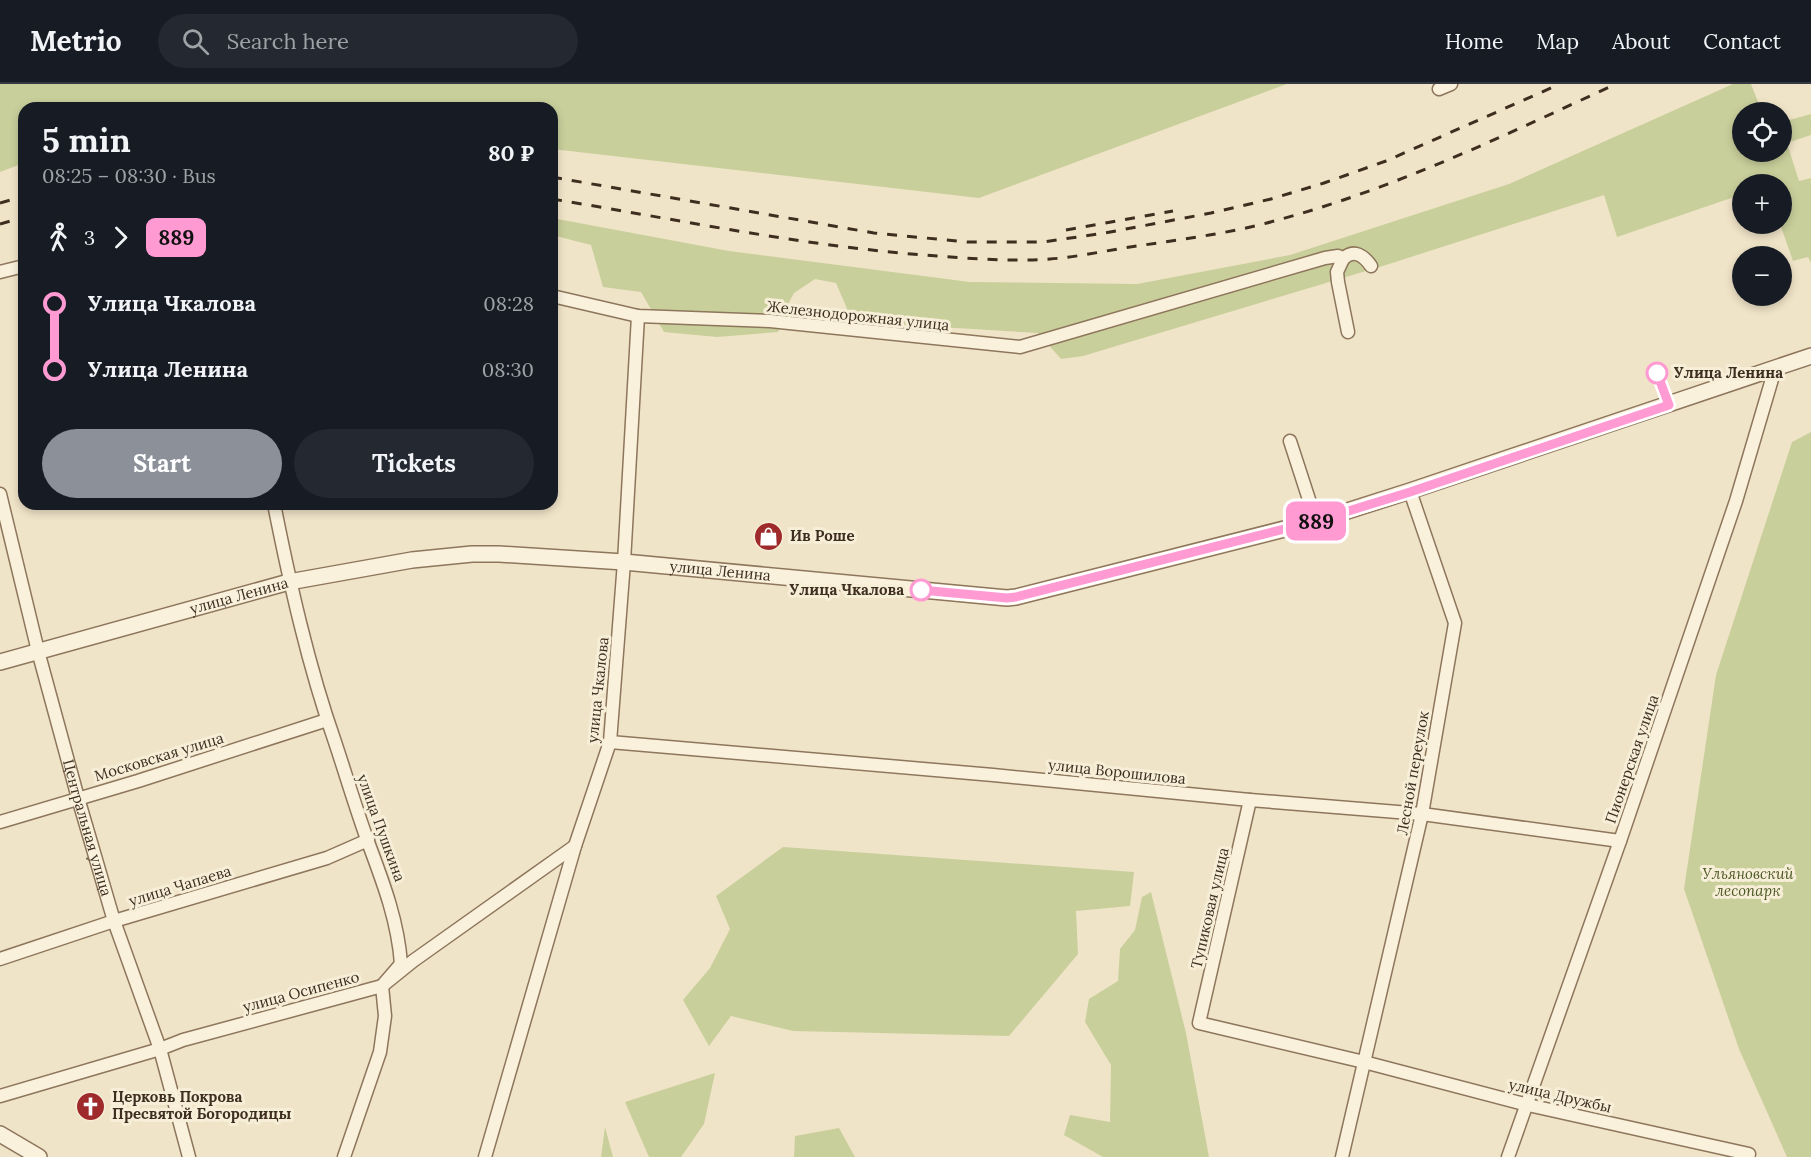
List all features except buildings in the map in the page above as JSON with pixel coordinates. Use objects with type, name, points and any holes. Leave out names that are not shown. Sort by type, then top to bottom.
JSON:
[{"type":"street","points":[[1439,89],[1452,84]]},
{"type":"street","name":"Железнодорожная улица","points":[[558,297],[638,316],[770,321],[1020,347],[1325,258],[1338,256],[1343,259],[1347,254],[1357,253],[1366,258],[1371,266]]},
{"type":"street","points":[[1343,259],[1337,272],[1348,332]]},
{"type":"street","points":[[0,272],[18,268]]},
{"type":"street","name":"улица Чкалова","points":[[485,1157],[575,846],[610,742],[624,562],[638,316]]},
{"type":"street","name":"улица Ленина","points":[[0,662],[289,582],[412,560],[472,554],[624,562],[1016,597],[1316,521],[1410,492],[1811,356]]},
{"type":"street","name":"Пионерская улица","points":[[1508,1157],[1620,841],[1736,501],[1775,369]]},
{"type":"street","points":[[1290,441],[1316,521]]},
{"type":"street","name":"Лесной переулок","points":[[1342,1157],[1422,814],[1455,623],[1410,492]]},
{"type":"street","name":"Центральная улица","points":[[0,494],[38,651],[78,798],[114,921],[160,1049],[189,1157]]},
{"type":"street","name":"улица Пушкина","points":[[275,510],[289,582],[327,720],[392,906],[401,964],[382,986]]},
{"type":"street","name":"Московская улица","points":[[0,822],[138,781],[327,720]]},
{"type":"street","name":"улица Ворошилова","points":[[610,742],[993,775],[1250,801],[1422,814],[1620,841]]},
{"type":"street","name":"Тупиковая улица","points":[[1199,1023],[1250,801]]},
{"type":"street","name":"улица Чапаева","points":[[0,959],[114,921],[327,858],[368,840]]},
{"type":"street","name":"улица Осипенко","points":[[0,1096],[160,1049],[183,1040],[382,986],[413,961],[575,846]]},
{"type":"street","points":[[344,1157],[380,1052],[385,1016],[382,986]]},
{"type":"street","name":"улица Дружбы","points":[[1199,1023],[1364,1062],[1528,1105],[1749,1156]]},
{"type":"street","points":[[0,1134],[39,1157]]},
{"type":"green space","points":[[0,84],[1287,84],[979,198],[558,150],[558,102],[18,102],[18,165],[0,172]]},
{"type":"green space","points":[[1733,84],[1751,84],[1758,102],[1732,102],[1732,162],[1792,162],[1792,159],[1799,181],[1811,178],[1811,263],[1808,257],[1793,261],[1792,246],[1788,246],[1784,234],[1792,234],[1792,174],[1732,174],[1732,198],[1617,237],[1604,195],[1386,265],[1083,356],[1061,359],[1038,333],[873,323],[848,311],[836,283],[815,279],[794,293],[778,332],[717,337],[664,332],[641,292],[603,287],[591,245],[558,237],[558,219],[729,251],[970,282],[1137,284],[1290,255],[1509,184]]},
{"type":"green space","points":[[1811,114],[1811,135],[1792,141],[1792,119]]},
{"type":"green space","name":"Ульяновский лесопарк","points":[[1811,432],[1811,1157],[1787,1157],[1739,1049],[1684,889],[1716,675],[1792,442]]},
{"type":"green space","points":[[783,847],[1134,872],[1130,906],[1076,911],[1078,954],[1009,1036],[793,1031],[731,1016],[709,1046],[683,1000],[710,968],[730,929],[716,896]]},
{"type":"green space","points":[[1151,892],[1186,1033],[1209,1157],[1103,1157],[1064,1135],[1070,1115],[1110,1122],[1111,1065],[1085,1022],[1089,999],[1118,981],[1120,949],[1135,930],[1142,897]]},
{"type":"green space","points":[[715,1073],[704,1124],[681,1157],[649,1157],[625,1102]]},
{"type":"green space","points":[[605,1127],[613,1157],[601,1157]]},
{"type":"green space","points":[[839,1128],[855,1157],[794,1157],[795,1136]]},
{"type":"railway","points":[[558,178],[874,233],[967,242],[1043,242],[1211,213],[1271,199],[1324,183],[1386,161],[1560,84]]},
{"type":"railway","points":[[558,200],[783,238],[876,251],[987,259],[1061,258],[1226,232],[1261,225],[1322,207],[1450,159],[1616,84]]},
{"type":"railway","points":[[0,203],[18,198]]},
{"type":"railway","points":[[1066,230],[1173,211]]},
{"type":"railway","points":[[0,224],[18,219]]},
{"type":"bus line","name":"889","points":[[921,590],[1016,597],[1316,521],[1669,405],[1657,373]]},
{"type":"place","name":"Улица Ленина","points":[[1657,373]]},
{"type":"place","name":"Ив Роше","points":[[769,536]]},
{"type":"place","name":"Улица Чкалова","points":[[921,590]]},
{"type":"place","name":"Церковь Покрова Пресвятой Богородицы","points":[[91,1106]]}]
